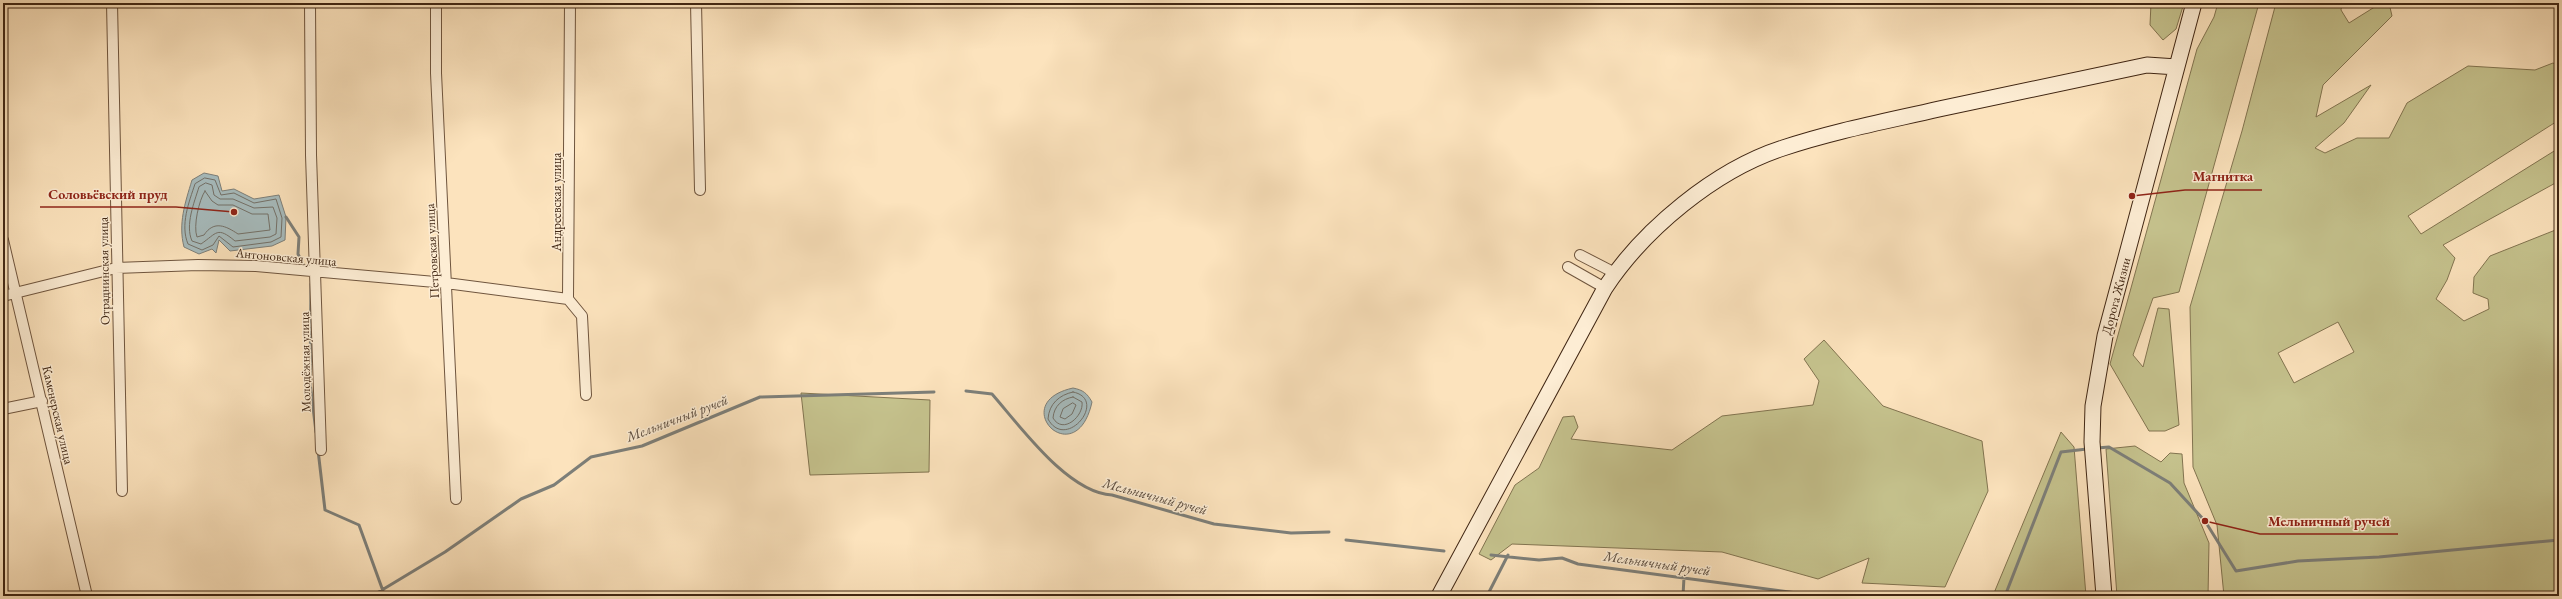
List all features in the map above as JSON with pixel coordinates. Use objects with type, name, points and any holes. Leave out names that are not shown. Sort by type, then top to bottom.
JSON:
[{"type":"main road","name":"Дорога Жизни","points":[[2104,596],[2092,442],[2093,406],[2098,369],[2104,336],[2194,3]]},
{"type":"main road","points":[[1439,596],[1605,288],[1629,253],[1660,223],[1696,196],[1728,174],[1782,148],[1838,132],[2147,65],[2177,67]]},
{"type":"street","name":"Отраднинская улица","points":[[112,3],[116,268],[122,491]]},
{"type":"street","name":"Молодёжная улица","points":[[310,3],[311,155],[317,273],[321,450]]},
{"type":"street","name":"Петровская улица","points":[[436,3],[436,73],[456,498]]},
{"type":"street","name":"Андреевская улица","points":[[568,299],[570,3]]},
{"type":"street","points":[[696,3],[700,190]]},
{"type":"street","name":"Каменерская улица","points":[[3,240],[87,596]]},
{"type":"street","points":[[1580,255],[1615,273]]},
{"type":"street","name":"Антоновская улица","points":[[3,296],[116,268],[198,265],[256,266],[317,273],[446,284],[568,299]]},
{"type":"street","points":[[1568,267],[1605,288]]},
{"type":"street","points":[[568,299],[582,316],[586,395]]},
{"type":"street","points":[[3,409],[42,401]]},
{"type":"shaded area","points":[[2151,3],[2184,3],[2176,29],[2163,40],[2150,25]]},
{"type":"shaded area","points":[[2218,3],[2259,3],[2179,292],[2153,298],[2133,355],[2143,367],[2158,308],[2169,309],[2179,425],[2165,431],[2149,431],[2110,364],[2197,49],[2214,17]]},
{"type":"shaded area","points":[[2276,3],[2342,3],[2341,10],[2349,23],[2381,3],[2389,3],[2392,16],[2323,85],[2316,117],[2371,85],[2344,123],[2315,148],[2325,153],[2357,138],[2389,138],[2407,103],[2468,66],[2535,70],[2553,63],[2559,66],[2559,120],[2408,216],[2421,234],[2559,148],[2559,181],[2443,245],[2455,258],[2447,280],[2436,299],[2464,321],[2489,309],[2488,299],[2473,293],[2474,277],[2490,256],[2558,229],[2559,219],[2559,596],[2224,596],[2217,525],[2193,467],[2190,307],[2242,131]],"holes":[[[2338,322],[2354,352],[2294,383],[2278,353]]]},
{"type":"shaded area","points":[[1824,340],[1883,406],[1982,441],[1988,491],[1945,587],[1862,583],[1869,558],[1818,579],[1722,552],[1512,544],[1491,560],[1479,554],[1515,485],[1539,468],[1563,417],[1574,416],[1578,427],[1571,439],[1672,450],[1722,416],[1813,405],[1819,381],[1804,359]]},
{"type":"shaded area","points":[[801,393],[930,400],[929,472],[810,475]]},
{"type":"shaded area","points":[[2061,432],[2074,447],[2086,596],[1979,596],[1994,593]]},
{"type":"shaded area","points":[[2135,446],[2161,462],[2170,453],[2182,454],[2184,483],[2209,543],[2208,596],[2117,596],[2106,449]]},
{"type":"water","points":[[204,173],[218,176],[222,191],[234,189],[254,199],[279,195],[286,217],[285,240],[272,246],[230,251],[219,240],[216,253],[212,249],[199,254],[184,247],[182,238],[182,222],[187,197],[192,180]]},
{"type":"water","points":[[1073,388],[1084,392],[1092,402],[1084,423],[1073,433],[1061,434],[1051,428],[1045,418],[1045,407],[1054,396]]},
{"type":"waterway","points":[[286,217],[299,237],[298,254],[303,264]]},
{"type":"waterway","points":[[311,284],[310,382],[316,432]]},
{"type":"waterway","name":"Мельничный ручей","points":[[966,391],[992,394],[1046,456],[1062,471],[1079,483],[1095,491],[1214,524],[1291,533],[1329,532]]},
{"type":"waterway","name":"Мельничный ручей","points":[[372,596],[445,552],[521,499],[554,485],[591,457],[642,446],[760,397],[934,392]]},
{"type":"waterway","name":"Мельничный ручей","points":[[2097,448],[2109,447],[2170,483],[2205,521],[2236,571],[2298,561],[2379,557],[2559,540]]},
{"type":"waterway","name":"Мельничный ручей","points":[[2005,596],[2061,452],[2087,449]]},
{"type":"waterway","points":[[318,450],[325,510],[359,525],[383,591]]},
{"type":"waterway","name":"Мельничный ручей","points":[[1346,540],[1444,551]]},
{"type":"waterway","name":"Мельничный ручей","points":[[1491,555],[1539,560],[1562,558],[1578,564],[1820,596]]},
{"type":"waterway","points":[[1487,596],[1508,555]]},
{"type":"waterway","points":[[1683,596],[1684,577]]},
{"type":"place","name":"Магнитка","points":[[2132,196]]},
{"type":"place","name":"Соловьёвский пруд","points":[[234,212]]},
{"type":"place","name":"Мельничный ручей","points":[[2205,521]]}]
